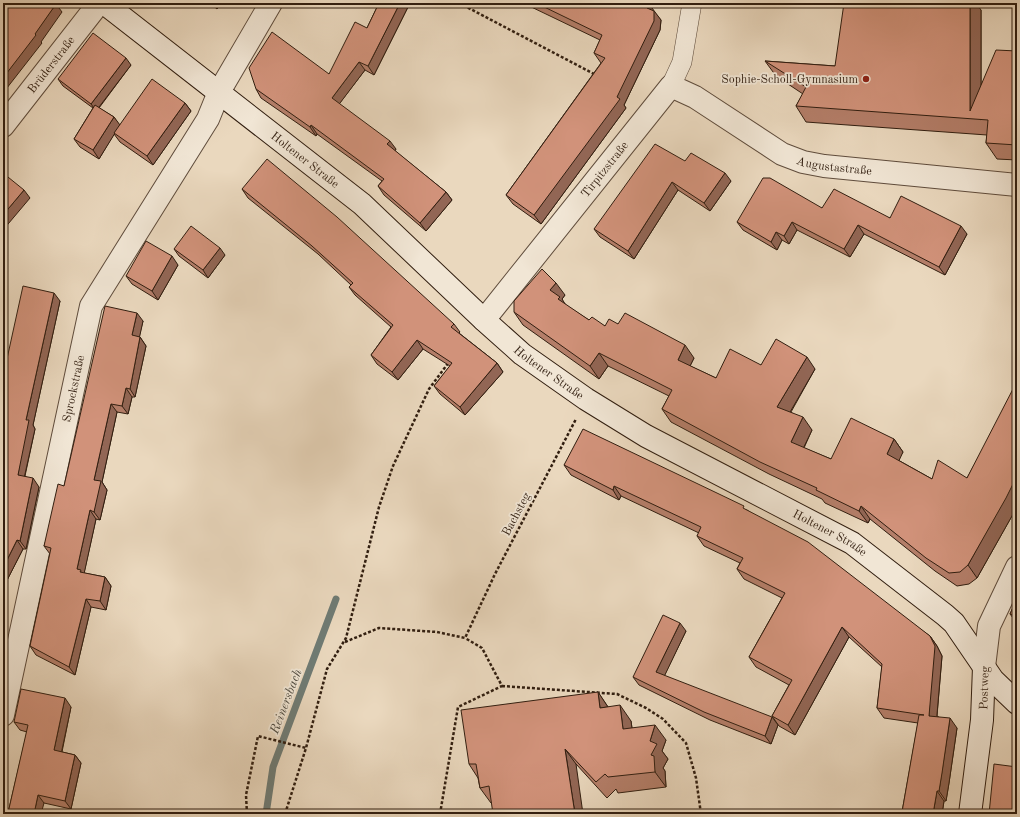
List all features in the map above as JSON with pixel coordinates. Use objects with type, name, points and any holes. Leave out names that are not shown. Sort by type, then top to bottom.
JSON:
[{"type":"street","name":"Brüderstraße","points":[[3,126],[99,3]]},
{"type":"street","name":"Holtener Straße","points":[[104,3],[362,204],[522,354],[586,399],[646,436],[852,543],[954,623],[984,667],[1001,688],[1017,702]]},
{"type":"street","name":"Sprockstraße","points":[[3,715],[91,306],[208,119],[219,92],[271,3]]},
{"type":"street","name":"Tirpitzstraße","points":[[484,320],[671,86],[682,62],[692,3]]},
{"type":"street","name":"Augustastraße","points":[[671,86],[695,97],[782,154],[803,162],[824,166],[1017,185]]},
{"type":"street","name":"Postweg","points":[[970,814],[982,720],[984,667],[989,626],[1017,568]]},
{"type":"path","points":[[459,3],[599,77]]},
{"type":"path","points":[[285,814],[306,748],[328,669],[331,661],[344,642],[379,507],[393,466],[429,389],[452,359]]},
{"type":"path","name":"Bachsteg","points":[[465,638],[495,574],[586,399]]},
{"type":"path","points":[[344,642],[379,628],[437,632],[465,638],[482,648],[502,686]]},
{"type":"path","points":[[440,814],[458,707],[502,686],[617,694],[646,708],[663,719],[686,743],[696,778],[701,814]]},
{"type":"path","points":[[247,814],[246,795],[258,736],[306,748]]},
{"type":"building","points":[[3,3],[56,4],[35,34],[36,35],[3,78]]},
{"type":"building","points":[[379,3],[400,3],[368,66],[359,62],[332,98],[390,141],[387,144],[446,192],[420,223],[378,186],[384,179],[311,125],[310,127],[256,89],[249,68],[272,32],[329,74],[355,22],[367,28]]},
{"type":"building","points":[[536,3],[646,3],[649,4],[647,8],[654,11],[654,21],[617,97],[620,99],[534,215],[506,195],[605,58],[594,53],[602,35]]},
{"type":"building","points":[[844,3],[970,3],[970,111],[996,50],[1017,51],[1017,145],[986,143],[988,120],[796,106],[806,87],[765,61],[835,66]]},
{"type":"building","points":[[93,33],[126,58],[91,104],[58,79]]},
{"type":"building","points":[[152,79],[185,103],[147,156],[114,133]]},
{"type":"building","points":[[95,105],[114,117],[93,150],[74,139]]},
{"type":"building","points":[[655,144],[685,161],[691,153],[725,173],[704,203],[672,182],[628,251],[594,229]]},
{"type":"building","points":[[267,159],[337,217],[454,324],[451,327],[497,363],[460,407],[434,386],[452,363],[417,340],[392,372],[371,355],[393,325],[349,287],[353,283],[312,246],[242,189]]},
{"type":"building","points":[[3,173],[24,190],[3,215]]},
{"type":"building","points":[[763,178],[770,178],[822,208],[834,189],[890,218],[901,196],[961,226],[939,267],[858,225],[844,249],[792,222],[784,236],[776,232],[771,242],[737,222]]},
{"type":"building","points":[[191,226],[220,248],[203,270],[174,249]]},
{"type":"building","points":[[146,241],[172,256],[152,291],[126,276]]},
{"type":"building","points":[[542,269],[556,283],[550,290],[560,297],[558,299],[589,320],[592,317],[605,326],[609,319],[618,324],[625,313],[685,345],[678,360],[716,378],[730,349],[761,365],[776,339],[807,357],[777,407],[803,417],[791,442],[831,459],[851,418],[894,439],[887,454],[932,479],[938,460],[967,478],[1014,387],[1017,388],[1017,476],[968,565],[960,572],[949,573],[926,558],[861,506],[859,511],[816,490],[817,488],[760,462],[662,409],[672,390],[599,353],[590,366],[514,312],[514,301]]},
{"type":"building","points":[[23,286],[54,293],[26,420],[29,420],[18,475],[33,478],[20,541],[17,540],[3,568],[3,377]]},
{"type":"building","points":[[105,306],[137,313],[132,335],[140,337],[130,389],[126,388],[122,406],[111,404],[94,480],[101,481],[94,512],[90,510],[77,569],[81,570],[80,572],[105,577],[100,601],[86,599],[69,667],[30,646],[51,548],[44,546],[58,484],[64,486]]},
{"type":"building","points":[[583,429],[744,506],[743,508],[808,542],[930,636],[935,646],[929,716],[950,718],[939,791],[937,791],[933,814],[895,814],[896,811],[902,812],[919,715],[924,715],[877,708],[882,664],[842,627],[788,725],[772,716],[792,680],[749,657],[785,593],[737,569],[743,558],[697,536],[701,527],[614,486],[613,490],[564,465]]},
{"type":"building","points":[[1017,599],[1017,616],[1010,614]]},
{"type":"building","points":[[663,615],[680,623],[656,672],[772,717],[765,736],[704,712],[633,677]]},
{"type":"building","points":[[21,689],[65,698],[54,750],[75,755],[65,801],[38,795],[34,814],[3,814],[3,812],[8,813],[28,725],[14,722]]},
{"type":"building","points":[[598,692],[600,708],[620,705],[623,729],[655,725],[650,741],[657,744],[651,755],[654,756],[655,772],[608,777],[605,774],[596,782],[565,749],[575,814],[493,814],[489,786],[480,788],[476,764],[469,764],[461,710]]},
{"type":"building","points":[[994,764],[1017,767],[1017,814],[989,814]]},
{"type":"waterway","name":"Reinersbach","points":[[266,814],[273,767],[336,599]]},
{"type":"place","name":"Sophie-Scholl-Gymnasium","points":[[866,79]]}]
